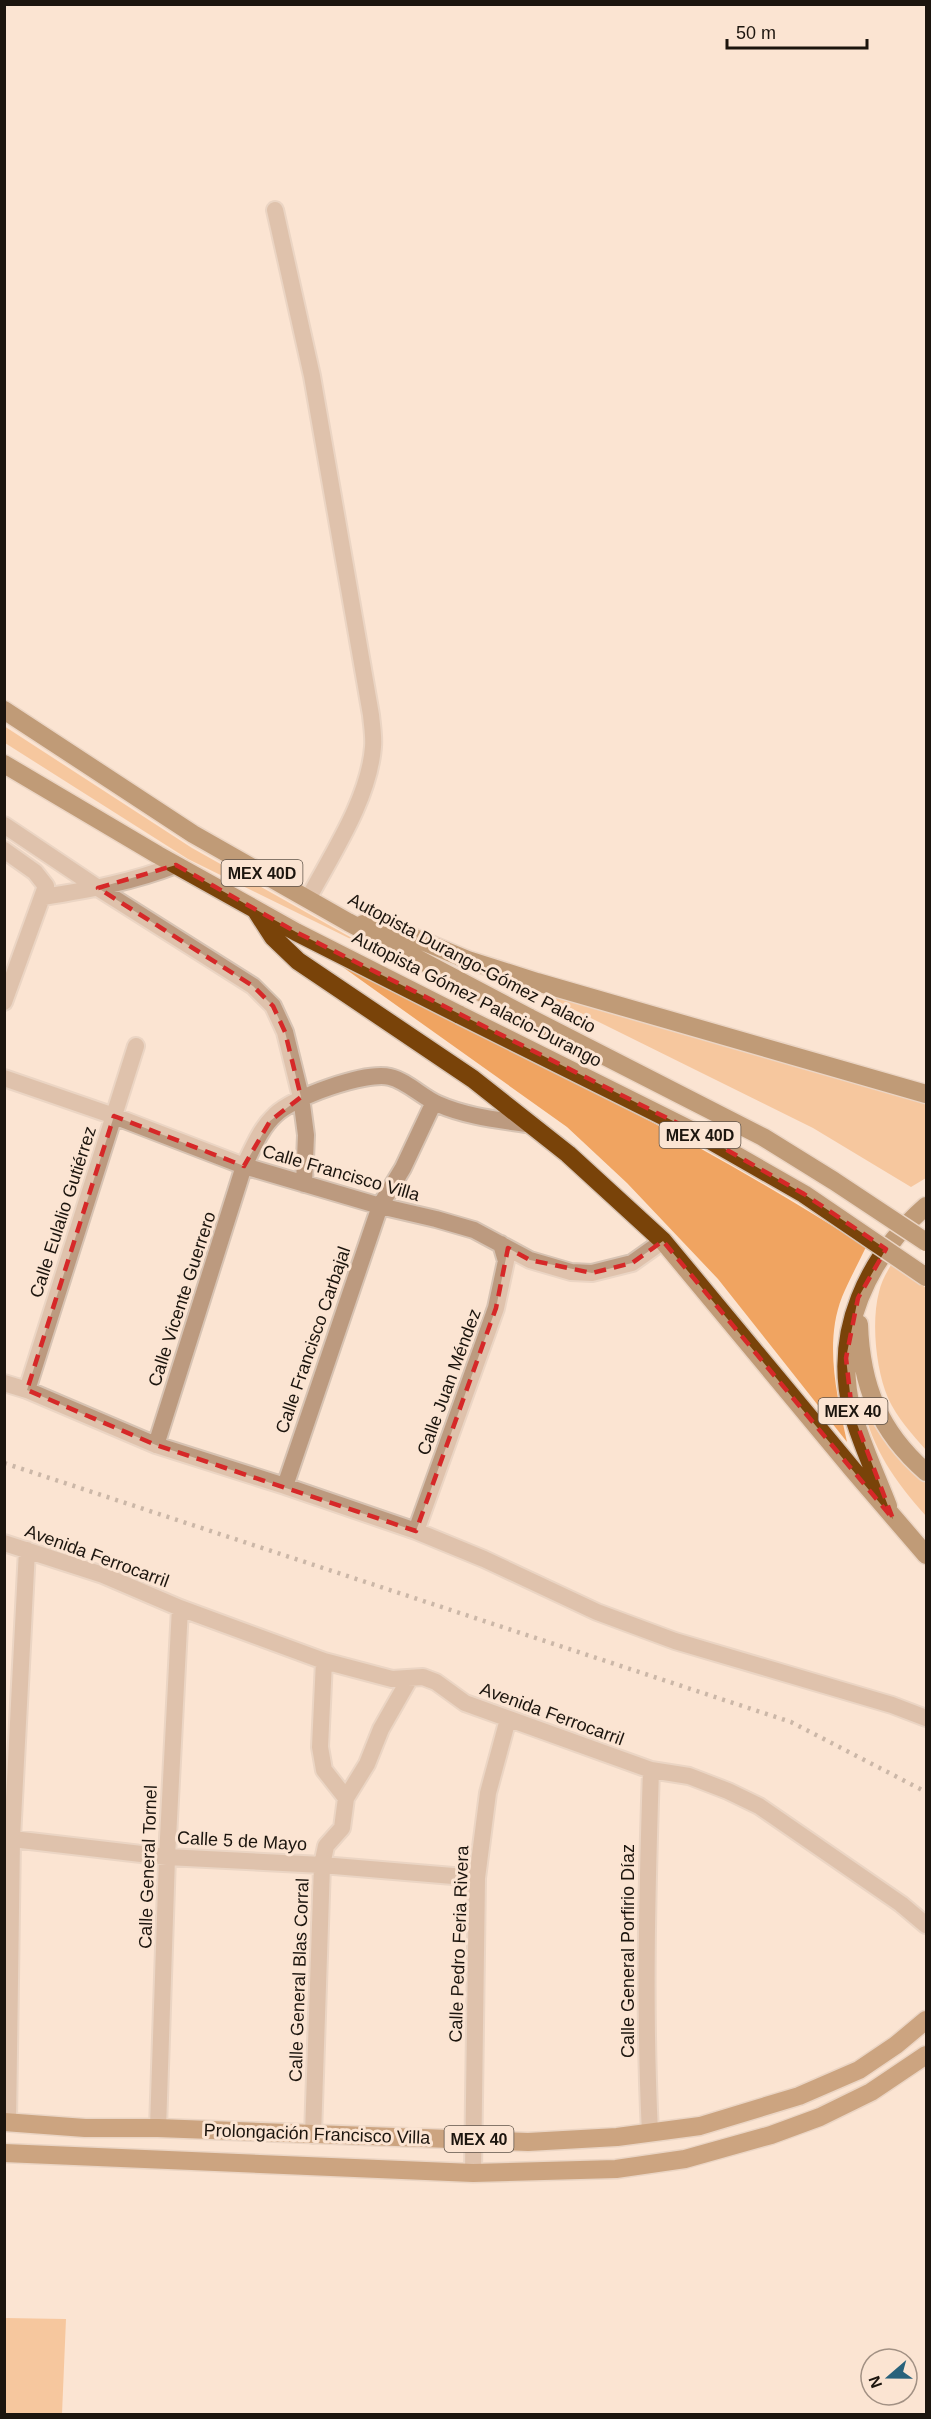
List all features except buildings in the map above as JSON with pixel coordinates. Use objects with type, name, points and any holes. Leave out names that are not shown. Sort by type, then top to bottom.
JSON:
[{"type":"highway","name":"Autopista Durango-Gómez Palacio","points":[[4,710],[193,834],[348,922],[763,1137],[927,1242]]},
{"type":"highway","name":"Autopista Gómez Palacio-Durango","points":[[4,764],[255,909],[460,1016],[718,1145],[804,1194],[927,1277]]},
{"type":"highway","points":[[255,909],[273,936],[298,961],[464,1073],[532,1125],[568,1154],[663,1241],[893,1519]]},
{"type":"highway","points":[[348,922],[383,927],[468,960],[537,982],[927,1094]]},
{"type":"highway","name":"MEX 40","points":[[927,1206],[907,1223],[878,1260],[858,1298],[848,1340],[846,1375],[852,1411],[893,1519],[927,1555]]},
{"type":"highway","name":"MEX 40","points":[[858,1298],[860,1353],[870,1397],[895,1439],[927,1472]]},
{"type":"main road","name":"Prolongación Francisco Villa","points":[[6,2122],[85,2128],[158,2128],[313,2135],[473,2138],[528,2142],[582,2140],[650,2133],[700,2126],[799,2096],[859,2070],[927,2020]]},
{"type":"main road","name":"Prolongación Francisco Villa","points":[[4,2153],[473,2173],[616,2169],[708,2153],[754,2141],[820,2117],[871,2092],[927,2055]]},
{"type":"street","points":[[275,210],[312,376],[371,715],[373,745],[370,768],[363,790],[308,899]]},
{"type":"street","points":[[4,825],[98,888],[253,986],[273,1006],[285,1032],[292,1068],[301,1097],[306,1135],[304,1184]]},
{"type":"street","points":[[4,850],[35,872],[44,892],[4,1002]]},
{"type":"street","points":[[44,892],[98,888],[154,874],[176,865]]},
{"type":"street","name":"Calle Eulalio Gutiérrez","points":[[27,1390],[136,1046]]},
{"type":"street","name":"Calle Vicente Guerrero","points":[[156,1445],[244,1166],[261,1132],[286,1106],[301,1097],[341,1084],[384,1076],[393,1077],[434,1102],[460,1112],[532,1125]]},
{"type":"street","name":"Calle Francisco Villa","points":[[4,1078],[114,1116],[244,1166],[380,1206],[474,1230],[530,1260],[571,1272],[592,1273],[632,1263],[663,1241]]},
{"type":"street","name":"Calle Francisco Carbajal","points":[[285,1486],[380,1206],[403,1168],[434,1102]]},
{"type":"street","name":"Calle Juan Méndez","points":[[416,1531],[496,1308],[507,1261],[501,1244]]},
{"type":"street","points":[[4,1383],[27,1390],[156,1445],[416,1531],[484,1559],[597,1612],[675,1641],[892,1705],[927,1718]]},
{"type":"street","name":"Avenida Ferrocarril","points":[[4,1543],[103,1575],[180,1608],[324,1661],[392,1678],[423,1677],[436,1682],[465,1703],[651,1770],[689,1776],[759,1806],[901,1904],[927,1925]]},
{"type":"street","points":[[6,2122],[8,1838],[27,1550]]},
{"type":"street","name":"Calle General Tornel","points":[[158,2128],[167,1857],[180,1608]]},
{"type":"street","points":[[324,1661],[320,1747],[324,1770],[346,1798]]},
{"type":"street","name":"Calle General Blas Corral","points":[[313,2135],[322,1865],[326,1846],[342,1828],[346,1798],[367,1764],[381,1729],[410,1678]]},
{"type":"street","name":"Calle Pedro Feria Rivera","points":[[473,2173],[477,1878],[488,1793],[508,1719]]},
{"type":"street","name":"Calle General Porfirio Díaz","points":[[650,2133],[646,1899],[651,1770]]},
{"type":"street","name":"Calle 5 de Mayo","points":[[8,1838],[167,1857],[322,1865],[477,1878]]},
{"type":"highlighted area","points":[[176,865],[296,932],[699,1134],[804,1194],[886,1249],[858,1298],[846,1358],[852,1411],[893,1519],[663,1241],[632,1263],[592,1273],[530,1260],[508,1248],[496,1308],[416,1531],[156,1445],[27,1390],[114,1116],[244,1166],[270,1121],[301,1097],[285,1032],[273,1006],[253,986],[98,888]]},
{"type":"shaded area","points":[[4,726],[192,848],[375,951],[188,859],[5,743]]},
{"type":"shaded area","points":[[323,953],[667,1130],[801,1206],[866,1247],[842,1297],[834,1333],[836,1388],[847,1442],[718,1279],[627,1183],[567,1127]]},
{"type":"shaded area","points":[[518,982],[926,1101],[926,1178],[911,1187],[813,1128]]},
{"type":"shaded area","points":[[892,1263],[926,1288],[926,1450],[896,1412],[888,1398],[880,1374],[875,1317],[881,1285]]},
{"type":"shaded area","points":[[862,1403],[888,1446],[926,1481],[926,1516],[886,1464],[872,1435]]},
{"type":"shaded area","points":[[5,2318],[66,2319],[62,2414],[5,2414]]},
{"type":"railway","points":[[4,1463],[791,1722],[926,1792]]}]
